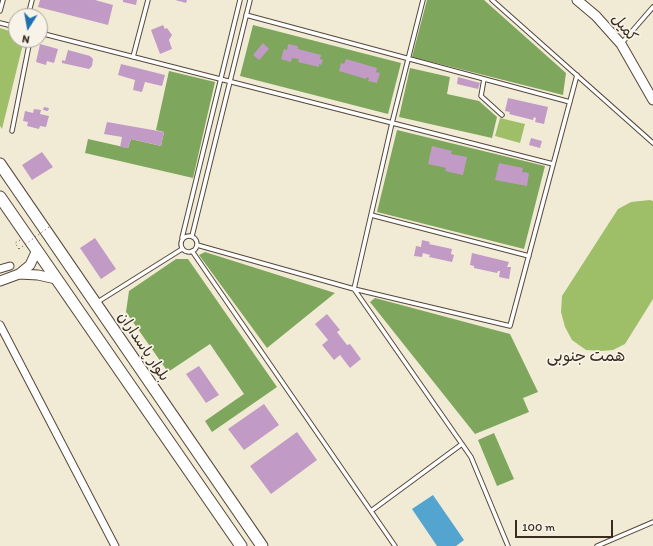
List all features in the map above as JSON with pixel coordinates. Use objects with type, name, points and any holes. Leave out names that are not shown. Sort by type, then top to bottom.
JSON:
[{"type":"main road","name":"بلوار پاسداران","points":[[0,164],[262,546]]},
{"type":"main road","points":[[0,197],[241,546]]},
{"type":"main road","points":[[195,479],[209,469]]},
{"type":"street","name":"کمیل","points":[[578,0],[596,16],[621,44],[653,100]]},
{"type":"street","points":[[0,282],[19,274],[30,265],[37,250]]},
{"type":"street","points":[[0,270],[10,266]]},
{"type":"street","points":[[19,274],[38,275],[56,279]]},
{"type":"street","points":[[0,325],[115,546]]},
{"type":"lane","points":[[0,11],[3,0]]},
{"type":"lane","points":[[134,57],[148,0]]},
{"type":"lane","points":[[197,245],[192,251],[186,252],[182,249],[180,244],[240,0]]},
{"type":"lane","points":[[192,236],[250,0]]},
{"type":"lane","points":[[423,0],[392,123],[354,289],[471,457],[508,546]]},
{"type":"lane","points":[[492,0],[653,143]]},
{"type":"lane","points":[[621,44],[653,7]]},
{"type":"lane","points":[[246,15],[570,102]]},
{"type":"lane","points":[[48,35],[553,164]]},
{"type":"lane","points":[[12,131],[28,48]]},
{"type":"lane","points":[[197,245],[354,289],[510,326],[577,75]]},
{"type":"lane","points":[[484,79],[481,96],[502,115]]},
{"type":"lane","points":[[371,215],[528,256]]},
{"type":"lane","points":[[182,238],[192,236]]},
{"type":"lane","points":[[192,236],[196,240],[197,245]]},
{"type":"lane","points":[[96,304],[182,249]]},
{"type":"lane","points":[[192,251],[395,546]]},
{"type":"lane","points":[[371,511],[462,444]]},
{"type":"lane","points":[[597,546],[653,522]]},
{"type":"path","points":[[15,243],[19,249],[49,227]]},
{"type":"green space","points":[[427,0],[484,0],[566,73],[563,95],[412,57]]},
{"type":"green space","points":[[253,25],[401,63],[388,114],[240,76]]},
{"type":"green space","points":[[0,28],[8,30],[8,48],[22,48],[2,129],[0,126]]},
{"type":"green space","points":[[410,68],[450,77],[447,94],[479,101],[497,117],[492,138],[399,117]]},
{"type":"green space","points":[[169,71],[215,82],[193,178],[85,153],[88,139],[128,148],[131,139],[161,146],[164,132],[156,130]]},
{"type":"green space","points":[[500,118],[525,124],[520,143],[495,136]]},
{"type":"green space","points":[[397,130],[545,166],[524,249],[377,212]]},
{"type":"green space","points":[[653,201],[653,299],[625,344],[613,350],[586,350],[572,340],[565,327],[561,312],[562,296],[618,209],[631,202]]},
{"type":"green space","points":[[205,252],[335,293],[267,348],[199,255]]},
{"type":"green space","points":[[176,259],[188,259],[277,387],[212,432],[205,421],[244,394],[210,344],[168,372],[126,312],[129,291]]},
{"type":"green space","points":[[375,298],[510,334],[538,392],[523,398],[529,412],[475,434],[370,302]]},
{"type":"green space","points":[[494,433],[514,479],[497,486],[478,440]]},
{"type":"water","points":[[433,495],[464,540],[456,546],[437,546],[412,509]]},
{"type":"building","points":[[40,0],[95,0],[113,5],[108,25],[48,10],[48,8],[38,7]]},
{"type":"building","points":[[123,0],[137,0],[136,5],[123,2]]},
{"type":"building","points":[[175,0],[187,0],[186,3]]},
{"type":"building","points":[[163,25],[172,35],[169,40],[172,49],[160,54],[151,30]]},
{"type":"building","points":[[263,43],[269,49],[259,60],[253,55]]},
{"type":"building","points":[[288,44],[298,46],[298,49],[321,55],[320,59],[323,60],[321,65],[319,64],[319,67],[298,62],[299,59],[292,58],[291,62],[281,59],[284,49],[287,50]]},
{"type":"building","points":[[48,46],[58,49],[54,63],[47,61],[46,65],[36,62],[39,48],[48,48]]},
{"type":"building","points":[[68,50],[90,56],[93,59],[92,66],[89,69],[62,63],[62,60],[65,61]]},
{"type":"building","points":[[346,59],[377,68],[376,72],[380,73],[377,83],[368,81],[369,78],[367,77],[366,79],[339,71],[341,63],[344,64]]},
{"type":"building","points":[[121,64],[165,75],[162,86],[145,82],[142,92],[133,90],[135,80],[118,75]]},
{"type":"building","points":[[458,77],[480,83],[478,89],[457,84]]},
{"type":"building","points":[[508,98],[548,107],[544,124],[535,122],[536,118],[534,117],[533,120],[509,114],[510,112],[505,111]]},
{"type":"building","points":[[44,107],[49,108],[48,111],[43,110]]},
{"type":"building","points":[[34,109],[41,110],[40,114],[49,116],[46,127],[40,126],[39,129],[27,126],[28,122],[23,121],[25,111],[33,113]]},
{"type":"building","points":[[107,122],[164,132],[161,146],[131,139],[128,148],[120,147],[122,137],[104,134]]},
{"type":"building","points":[[531,138],[542,141],[540,148],[529,145]]},
{"type":"building","points":[[432,146],[452,151],[451,154],[467,157],[463,175],[445,171],[446,168],[428,164]]},
{"type":"building","points":[[42,152],[53,167],[32,180],[22,165]]},
{"type":"building","points":[[499,163],[523,168],[522,172],[529,173],[527,186],[495,180]]},
{"type":"building","points":[[95,238],[116,269],[101,279],[80,248]]},
{"type":"building","points":[[422,240],[430,242],[429,244],[452,249],[451,254],[454,255],[452,262],[429,257],[430,255],[423,253],[422,257],[414,256],[416,246],[421,247]]},
{"type":"building","points":[[472,253],[509,262],[507,267],[511,267],[509,279],[499,277],[500,271],[497,273],[474,268],[474,266],[470,265]]},
{"type":"building","points":[[327,314],[340,330],[337,332],[347,345],[350,344],[361,359],[350,368],[340,355],[334,360],[322,345],[328,340],[315,324]]},
{"type":"building","points":[[199,366],[219,395],[206,403],[186,374]]},
{"type":"building","points":[[264,404],[279,425],[244,450],[228,429]]},
{"type":"building","points":[[297,432],[317,460],[271,494],[250,466]]},
{"type":"district","name":"همت جنوبی","points":[[586,357]]}]
